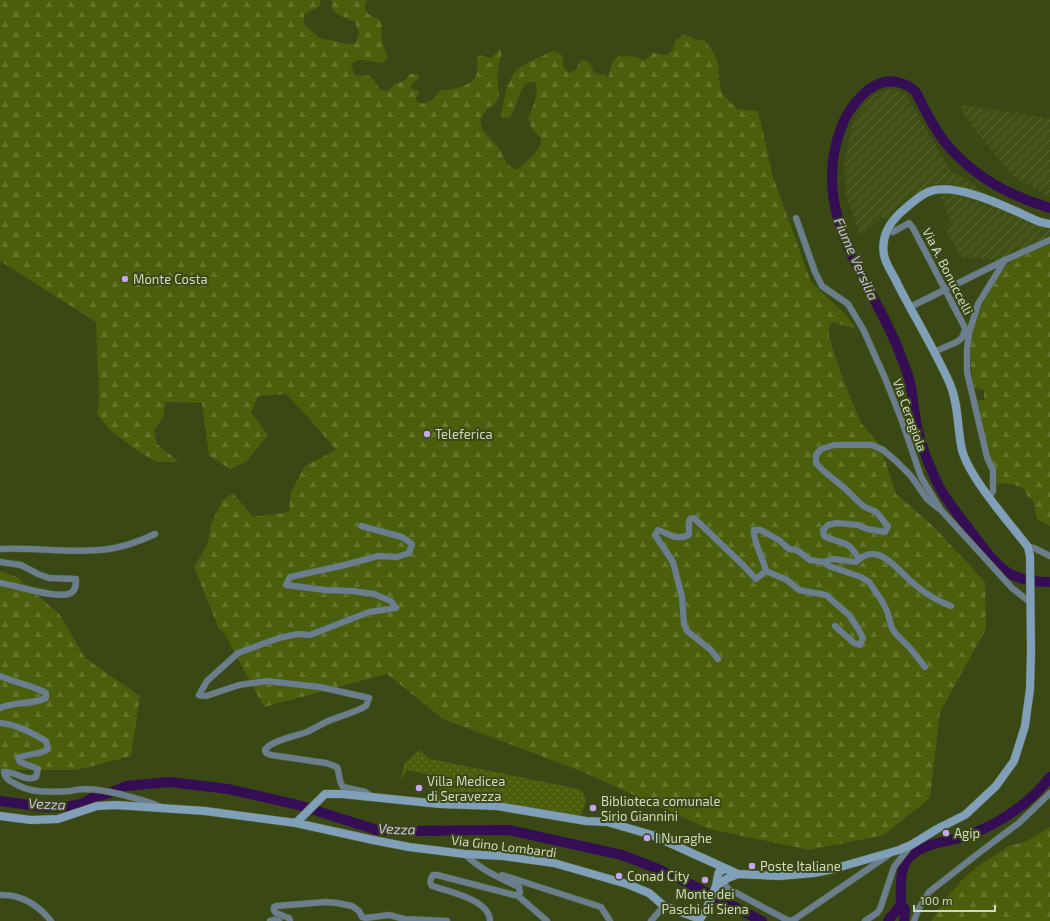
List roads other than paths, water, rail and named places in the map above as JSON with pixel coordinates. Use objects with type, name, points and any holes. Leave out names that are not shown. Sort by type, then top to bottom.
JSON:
[{"type":"main road","points":[[296,823],[325,794],[342,794],[440,804],[497,806],[586,821],[607,822],[652,835],[738,874],[779,876],[814,873],[833,869],[893,852],[911,845],[965,814],[996,786],[1014,761],[1025,726],[1030,689],[1030,556],[1028,547],[989,497],[970,468],[962,450],[951,385],[889,268],[884,255],[884,238],[896,217],[918,197],[929,192],[942,189],[962,191],[1040,222],[1050,224]]},
{"type":"main road","name":"Via Gino Lombardi","points":[[0,816],[31,820],[58,819],[97,806],[116,805],[205,811],[296,823],[409,847],[465,854],[504,856],[554,863],[627,884],[649,893],[664,906],[702,920]]},
{"type":"main road","points":[[725,869],[727,874],[726,879]]},
{"type":"main road","points":[[702,920],[716,886],[718,875],[725,869]]},
{"type":"main road","points":[[716,886],[726,879],[738,874]]},
{"type":"street","name":"Via Ceragiola","points":[[796,218],[815,272],[822,286],[848,304],[858,319],[885,378],[902,421],[920,477],[941,510],[1012,588],[1031,602]]},
{"type":"street","name":"Via A. Bonuccelli","points":[[893,232],[909,223],[914,228],[965,328],[965,336],[961,340],[938,350],[934,354]]},
{"type":"street","points":[[910,308],[1005,260],[1050,240]]},
{"type":"street","points":[[989,497],[993,491],[993,470],[987,457],[967,372],[967,349],[978,304],[1005,260]]},
{"type":"street","points":[[859,559],[853,549],[842,542],[831,540],[824,536],[823,530],[828,525],[837,523],[858,525],[867,529],[885,532],[888,526],[882,522],[877,512],[865,507],[821,469],[816,463],[816,455],[821,449],[834,445],[872,446],[883,450],[910,476],[927,499],[941,510]]},
{"type":"street","points":[[718,659],[711,650],[687,631],[684,624],[682,597],[673,562],[655,535],[655,532],[658,530],[674,537],[683,538],[689,535],[689,521],[690,519],[694,518],[756,579],[766,572]]},
{"type":"street","points":[[361,526],[402,537],[412,544],[409,553],[397,557],[378,556],[290,577],[286,585],[374,594],[391,601],[396,608],[369,612],[310,635],[298,634],[279,638],[238,653],[207,681],[199,695],[206,696],[239,685],[267,681],[320,687],[369,698],[366,706],[358,710],[267,746],[265,750],[266,753],[271,755],[326,763],[337,767],[339,772],[339,782],[343,787],[365,792],[374,798]]},
{"type":"street","points":[[766,572],[762,555],[753,535],[754,530],[757,529],[779,540],[789,549],[797,550],[810,560],[823,562],[829,566],[861,576],[869,582],[882,601],[887,611],[892,628],[896,634],[910,648],[925,668]]},
{"type":"street","points":[[0,549],[100,550],[139,540],[155,534]]},
{"type":"street","points":[[1028,547],[1034,548],[1050,556]]},
{"type":"street","points":[[823,562],[833,559],[856,562],[864,555],[878,555],[885,558],[903,575],[926,593],[938,601],[951,606]]},
{"type":"street","points":[[0,562],[21,565],[49,578],[76,579],[75,588],[72,592],[66,594],[47,593],[0,583]]},
{"type":"street","points":[[766,572],[787,580],[799,590],[826,595],[849,615],[863,638],[860,645],[854,643],[835,626]]},
{"type":"street","points":[[0,676],[14,682],[37,688],[46,693],[46,698],[42,700],[17,703],[0,708]]},
{"type":"street","points":[[0,723],[8,724],[30,732],[46,741],[48,749],[43,753],[25,755],[18,758],[20,762],[38,769],[36,777],[31,779],[23,778],[15,773],[4,772],[8,779],[20,787],[41,792],[84,789],[112,792],[154,804],[161,808]]},
{"type":"street","points":[[914,921],[921,904],[929,892],[1020,822],[1050,794]]},
{"type":"street","points":[[865,921],[877,913],[880,909],[894,867],[911,845]]},
{"type":"street","points":[[726,879],[725,884],[727,888],[787,920],[793,921],[893,852]]},
{"type":"street","points":[[465,854],[494,876],[518,887],[520,892],[517,895]]},
{"type":"street","points":[[490,921],[490,918],[484,908],[472,900],[458,893],[432,886],[430,884],[430,879],[433,875],[517,895],[547,921]]},
{"type":"street","points":[[494,876],[501,875],[601,907],[610,921]]},
{"type":"street","points":[[0,894],[21,896],[44,912],[51,921]]},
{"type":"street","points":[[290,921],[289,918],[276,913],[274,907],[332,903],[352,906],[362,917],[366,918],[389,915],[404,919],[446,921]]},
{"type":"street","points":[[651,921],[664,906]]},
{"type":"street","points":[[270,921],[279,921]]},
{"type":"waterway","name":"Fiume Versilia","points":[[1050,208],[1020,197],[992,183],[966,164],[941,137],[915,91],[903,84],[889,81],[881,83],[868,90],[856,101],[841,128],[833,159],[832,189],[837,217],[847,244],[887,323],[907,371],[920,439],[934,476],[953,508],[986,552],[998,565],[1012,575],[1022,579],[1050,582]]},
{"type":"waterway","name":"Fiume Versilia","points":[[901,904],[901,881],[904,865],[913,854],[920,849],[936,843],[969,835],[992,825],[1013,812],[1033,796],[1050,777]]},
{"type":"waterway","name":"Vezza","points":[[0,801],[45,807],[64,807],[82,804],[92,798],[107,794],[126,786],[170,782],[228,789],[298,805],[377,830],[508,830],[622,855],[656,868],[690,884],[762,921]]},
{"type":"waterway","points":[[901,904],[905,909],[904,921]]},
{"type":"waterway","name":"Vezza","points":[[888,921],[901,904]]},
{"type":"place","name":"Monte Costa","points":[[125,279]]},
{"type":"place","name":"Teleferica","points":[[427,434]]},
{"type":"place","name":"Villa Medicea di Seravezza","points":[[419,788]]},
{"type":"place","name":"Biblioteca comunale Sirio Giannini","points":[[593,808]]},
{"type":"place","name":"Agip","points":[[946,833]]},
{"type":"place","name":"I Nuraghe","points":[[647,838]]},
{"type":"place","name":"Poste Italiane","points":[[752,866]]},
{"type":"place","name":"Conad City","points":[[619,876]]},
{"type":"place","name":"Monte dei Paschi di Siena","points":[[705,880]]}]
